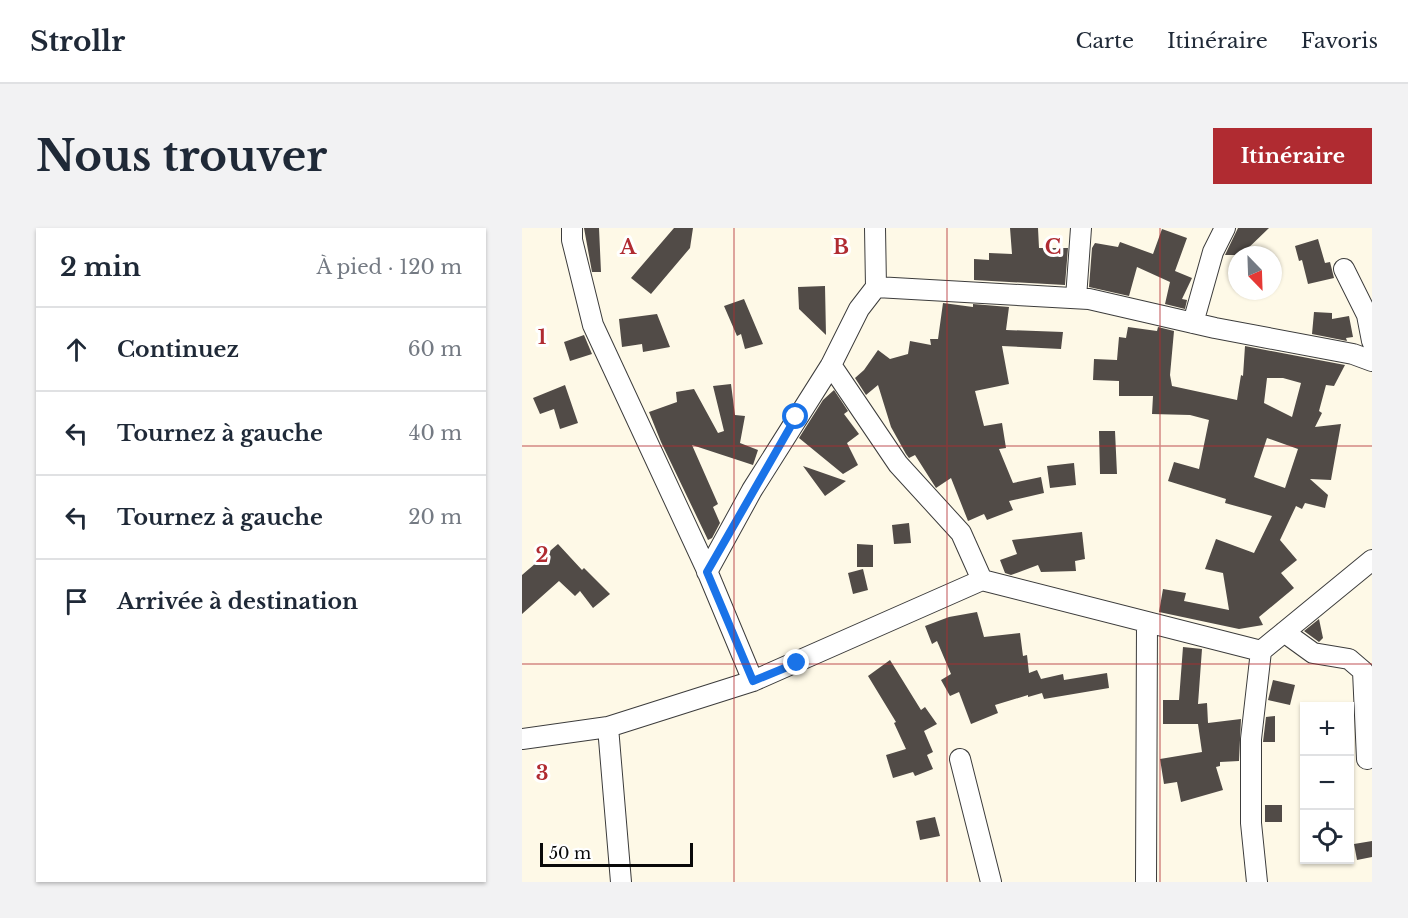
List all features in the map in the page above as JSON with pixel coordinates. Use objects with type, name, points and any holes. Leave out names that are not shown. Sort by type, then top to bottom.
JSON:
[{"type":"street","points":[[572,228],[572,240],[593,325],[707,572],[753,681]]},
{"type":"street","points":[[707,572],[752,490],[831,365],[859,309],[876,287],[875,228]]},
{"type":"street","points":[[1076,298],[1081,228]]},
{"type":"street","points":[[1194,322],[1213,252],[1225,228]]},
{"type":"street","points":[[1344,269],[1367,315],[1372,340]]},
{"type":"street","points":[[876,287],[1076,298],[1353,354],[1372,361]]},
{"type":"street","points":[[831,365],[898,464],[961,533],[982,580]]},
{"type":"street","points":[[1257,882],[1251,823],[1251,739],[1261,651],[1372,560]]},
{"type":"street","points":[[522,739],[608,727],[753,681],[982,580],[1261,651]]},
{"type":"street","points":[[1146,882],[1147,622]]},
{"type":"street","points":[[1284,632],[1313,653],[1349,659],[1363,670],[1367,759]]},
{"type":"street","points":[[608,727],[621,882]]},
{"type":"street","points":[[960,759],[991,882]]},
{"type":"building","points":[[584,228],[599,228],[601,272],[592,272]]},
{"type":"building","points":[[674,228],[693,228],[690,248],[651,294],[631,278]]},
{"type":"building","points":[[1010,228],[1038,228],[1039,248],[1068,248],[1065,285],[974,280],[974,259],[989,260],[989,253],[1012,254]]},
{"type":"building","points":[[1238,228],[1269,228],[1250,246],[1229,246]]},
{"type":"building","points":[[1162,229],[1187,238],[1175,271],[1192,278],[1182,299],[1187,300],[1185,309],[1165,304],[1170,282],[1137,267],[1129,296],[1089,287],[1092,248],[1095,243],[1118,247],[1120,242],[1153,254]]},
{"type":"building","points":[[1318,239],[1325,263],[1330,262],[1334,278],[1308,284],[1302,260],[1299,261],[1295,246]]},
{"type":"building","points":[[825,286],[826,335],[799,309],[798,287]]},
{"type":"building","points":[[744,299],[763,344],[745,349],[741,334],[737,336],[724,306]]},
{"type":"building","points":[[943,303],[973,307],[973,304],[1009,307],[1006,330],[1063,332],[1061,349],[1002,346],[1009,384],[975,391],[984,426],[1002,423],[1006,448],[999,449],[1013,483],[1041,477],[1044,493],[1009,501],[1013,510],[987,520],[984,514],[968,521],[951,478],[936,488],[915,455],[909,458],[906,454],[891,427],[878,385],[866,395],[855,378],[864,370],[878,350],[890,359],[908,354],[910,341],[931,345],[930,339],[938,339]]},
{"type":"building","points":[[1314,312],[1332,313],[1332,319],[1349,316],[1353,337],[1346,338],[1347,341],[1312,334]]},
{"type":"building","points":[[657,314],[670,347],[643,352],[642,344],[622,347],[619,319]]},
{"type":"building","points":[[1128,327],[1157,331],[1158,327],[1174,331],[1170,375],[1172,386],[1237,400],[1241,375],[1243,376],[1245,346],[1345,365],[1334,386],[1326,385],[1319,411],[1322,413],[1315,427],[1341,424],[1331,480],[1310,479],[1328,495],[1325,508],[1305,503],[1302,509],[1296,506],[1280,540],[1297,560],[1281,573],[1294,588],[1259,617],[1263,625],[1239,629],[1159,612],[1163,589],[1186,593],[1184,601],[1229,610],[1223,573],[1205,569],[1216,539],[1254,553],[1272,516],[1225,503],[1226,499],[1168,481],[1174,462],[1199,469],[1209,420],[1190,415],[1152,414],[1153,396],[1119,396],[1119,381],[1093,380],[1094,359],[1117,360],[1119,337],[1126,338]],"holes":[[[1267,378],[1283,378],[1301,383],[1292,417],[1264,403]],[[1267,438],[1298,449],[1285,488],[1254,477]]]},
{"type":"building","points":[[584,335],[592,354],[570,361],[564,342]]},
{"type":"building","points":[[731,384],[735,415],[745,416],[740,443],[758,450],[753,465],[692,445],[718,504],[713,507],[720,523],[712,538],[708,540],[649,412],[677,402],[676,392],[694,389],[718,433],[724,431],[713,386]]},
{"type":"building","points":[[565,385],[578,423],[560,429],[554,409],[540,414],[533,398]]},
{"type":"building","points":[[834,390],[848,411],[844,414],[859,434],[847,443],[858,465],[843,474],[799,438],[823,400]]},
{"type":"building","points":[[1099,431],[1115,431],[1117,474],[1100,474]]},
{"type":"building","points":[[1074,463],[1076,485],[1050,488],[1047,466]]},
{"type":"building","points":[[803,466],[846,481],[825,496]]},
{"type":"building","points":[[909,523],[911,543],[894,544],[892,525]]},
{"type":"building","points":[[1082,532],[1085,559],[1075,561],[1076,571],[1041,572],[1038,565],[1011,575],[1005,573],[1000,560],[1017,554],[1012,540]]},
{"type":"building","points":[[558,544],[582,570],[584,568],[610,594],[593,608],[580,591],[575,596],[559,581],[522,614],[522,575]]},
{"type":"building","points":[[857,544],[873,545],[873,567],[857,567]]},
{"type":"building","points":[[863,569],[868,590],[853,594],[848,573]]},
{"type":"building","points":[[977,612],[984,637],[1020,633],[1023,656],[1027,655],[1029,673],[1037,670],[1041,679],[1063,674],[1064,680],[1107,673],[1109,688],[1044,699],[1042,693],[1028,697],[1028,695],[995,705],[998,713],[971,724],[959,692],[950,696],[941,680],[951,674],[937,641],[932,644],[925,626],[949,617]]},
{"type":"building","points":[[1319,619],[1323,638],[1319,642],[1304,631]]},
{"type":"building","points":[[1183,647],[1202,649],[1198,704],[1207,703],[1208,723],[1241,719],[1239,761],[1220,762],[1220,766],[1216,767],[1223,790],[1181,802],[1177,782],[1164,784],[1160,759],[1202,752],[1198,724],[1163,724],[1163,700],[1179,700]]},
{"type":"building","points":[[890,660],[921,710],[925,707],[937,724],[924,731],[933,752],[927,755],[933,769],[915,776],[913,772],[893,778],[886,755],[906,749],[894,723],[896,722],[868,676]]},
{"type":"building","points":[[1273,680],[1295,685],[1290,705],[1268,700]]},
{"type":"building","points":[[1275,716],[1275,742],[1263,742],[1266,717]]},
{"type":"building","points":[[1265,805],[1282,805],[1282,822],[1265,822]]},
{"type":"building","points":[[935,817],[940,836],[920,840],[916,821]]},
{"type":"building","points":[[1372,841],[1372,857],[1357,860],[1354,844]]},
{"type":"route","points":[[796,417],[752,490],[707,572],[753,681],[797,663]]}]
